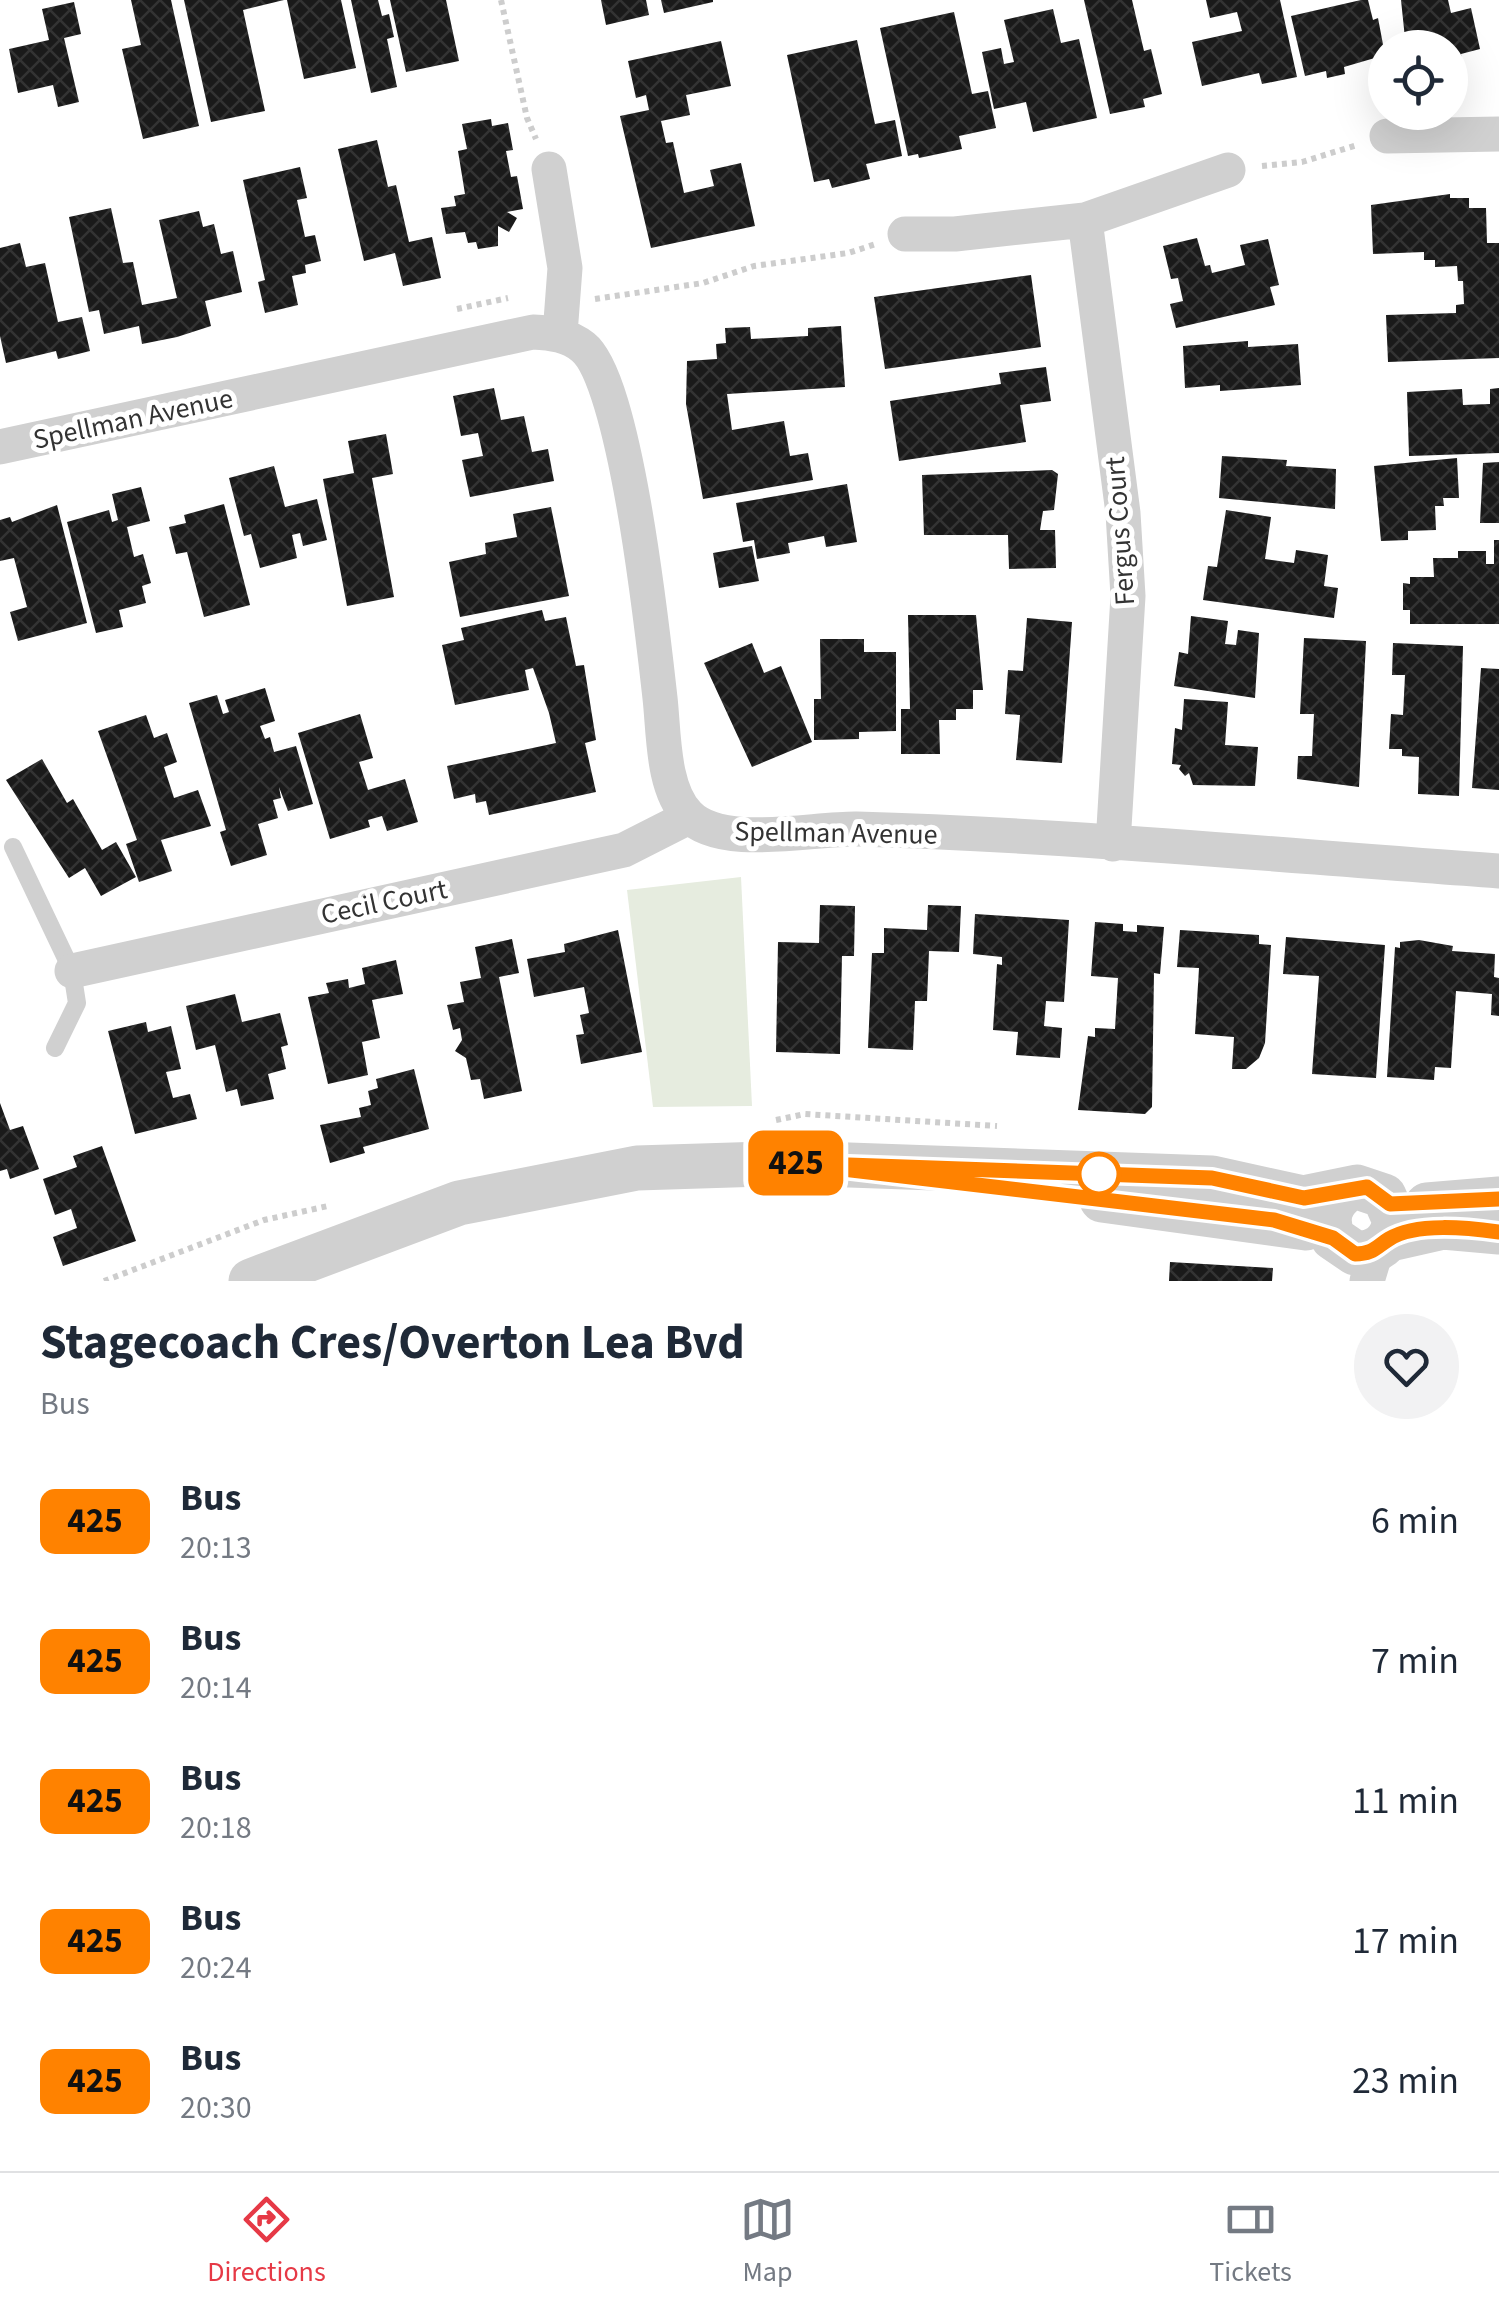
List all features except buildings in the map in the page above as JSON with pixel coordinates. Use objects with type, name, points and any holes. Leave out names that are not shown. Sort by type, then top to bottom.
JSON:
[{"type":"street","points":[[1387,136],[1499,134]]},
{"type":"street","points":[[549,169],[564,268],[560,334],[586,348],[600,373],[615,420],[648,589],[668,767],[678,802],[689,817]]},
{"type":"street","points":[[905,234],[955,234],[1085,220],[1228,170]]},
{"type":"street","name":"Fergus Court","points":[[1085,220],[1124,513],[1127,580],[1113,844]]},
{"type":"street","name":"Spellman Avenue","points":[[0,447],[534,332],[560,334]]},
{"type":"street","name":"Spellman Avenue","points":[[689,817],[733,834],[854,829],[1499,871]]},
{"type":"street","name":"Cecil Court","points":[[72,971],[624,850],[689,817]]},
{"type":"street","points":[[792,1163],[1274,1220],[1364,1249],[1442,1228],[1499,1232]]},
{"type":"street","points":[[251,1281],[459,1202],[637,1168],[792,1163],[1212,1178],[1304,1198],[1347,1190],[1332,1205],[1328,1216],[1364,1249]]},
{"type":"street","points":[[1364,1249],[1499,1198]]},
{"type":"lane","points":[[13,847],[72,971],[77,1003],[54,1048]]},
{"type":"path","points":[[501,0],[527,118],[549,169]]},
{"type":"path","points":[[1228,170],[1302,162],[1387,136]]},
{"type":"path","points":[[596,311],[587,300],[703,283],[754,266],[848,253],[905,234]]},
{"type":"shaded area","points":[[741,877],[752,1106],[653,1107],[627,890]]},
{"type":"bus line","name":"425","points":[[1499,1199],[1390,1204],[1367,1187],[1304,1198],[1212,1178],[792,1163],[1274,1220],[1333,1238],[1355,1254],[1376,1251],[1390,1238],[1442,1228],[1499,1232]]}]
